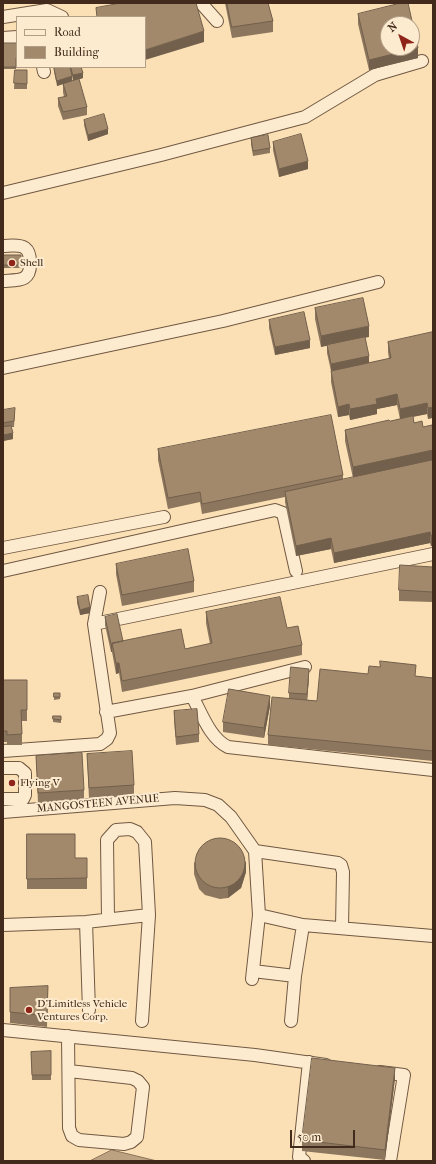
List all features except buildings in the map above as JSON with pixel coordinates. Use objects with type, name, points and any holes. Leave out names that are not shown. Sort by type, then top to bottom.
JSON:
[{"type":"lane","points":[[202,3],[217,21]]},
{"type":"lane","points":[[3,17],[47,10],[60,16]]},
{"type":"lane","points":[[3,38],[16,37]]},
{"type":"lane","points":[[3,193],[161,155],[305,117],[375,74],[422,61]]},
{"type":"lane","points":[[3,246],[20,246],[25,248],[30,257],[31,269],[25,278],[3,281]]},
{"type":"lane","points":[[3,368],[223,321],[378,282]]},
{"type":"lane","points":[[3,571],[275,510],[286,501]]},
{"type":"lane","points":[[275,510],[283,513],[296,571]]},
{"type":"lane","points":[[3,548],[164,517]]},
{"type":"lane","points":[[94,624],[433,554]]},
{"type":"lane","points":[[3,751],[100,744],[107,739],[110,733],[94,624],[100,592]]},
{"type":"lane","points":[[106,712],[192,696],[306,667]]},
{"type":"lane","points":[[192,696],[214,735],[222,745],[228,747],[433,770]]},
{"type":"lane","points":[[3,768],[19,768],[25,773],[25,795],[23,799],[3,799]]},
{"type":"lane","name":"MANGOSTEEN AVENUE","points":[[3,812],[175,798],[192,798],[212,802],[225,811],[255,851]]},
{"type":"lane","points":[[108,919],[107,840],[110,834],[122,828],[137,832],[145,842],[150,915],[142,1021]]},
{"type":"lane","points":[[295,976],[252,975],[259,915],[255,851],[338,863],[341,865],[343,872],[342,928]]},
{"type":"lane","points":[[3,925],[86,922],[150,915]]},
{"type":"lane","points":[[259,915],[303,925],[433,936]]},
{"type":"lane","points":[[86,922],[89,1010]]},
{"type":"lane","points":[[291,1021],[295,976],[303,925]]},
{"type":"lane","points":[[3,1030],[338,1066]]},
{"type":"lane","points":[[68,1036],[69,1128],[72,1136],[79,1140],[124,1144],[131,1142],[137,1137],[143,1087],[138,1081],[132,1078],[69,1071]]},
{"type":"lane","points":[[304,1161],[299,1156],[309,1062]]},
{"type":"lane","points":[[368,1070],[404,1075],[390,1161]]},
{"type":"shaded area","points":[[112,1150],[157,1161],[90,1161]]},
{"type":"place","name":"Shell","points":[[12,263]]},
{"type":"place","name":"Flying V","points":[[12,783]]},
{"type":"place","name":"D'Limitless Vehicle Ventures Corp.","points":[[29,1010]]}]
